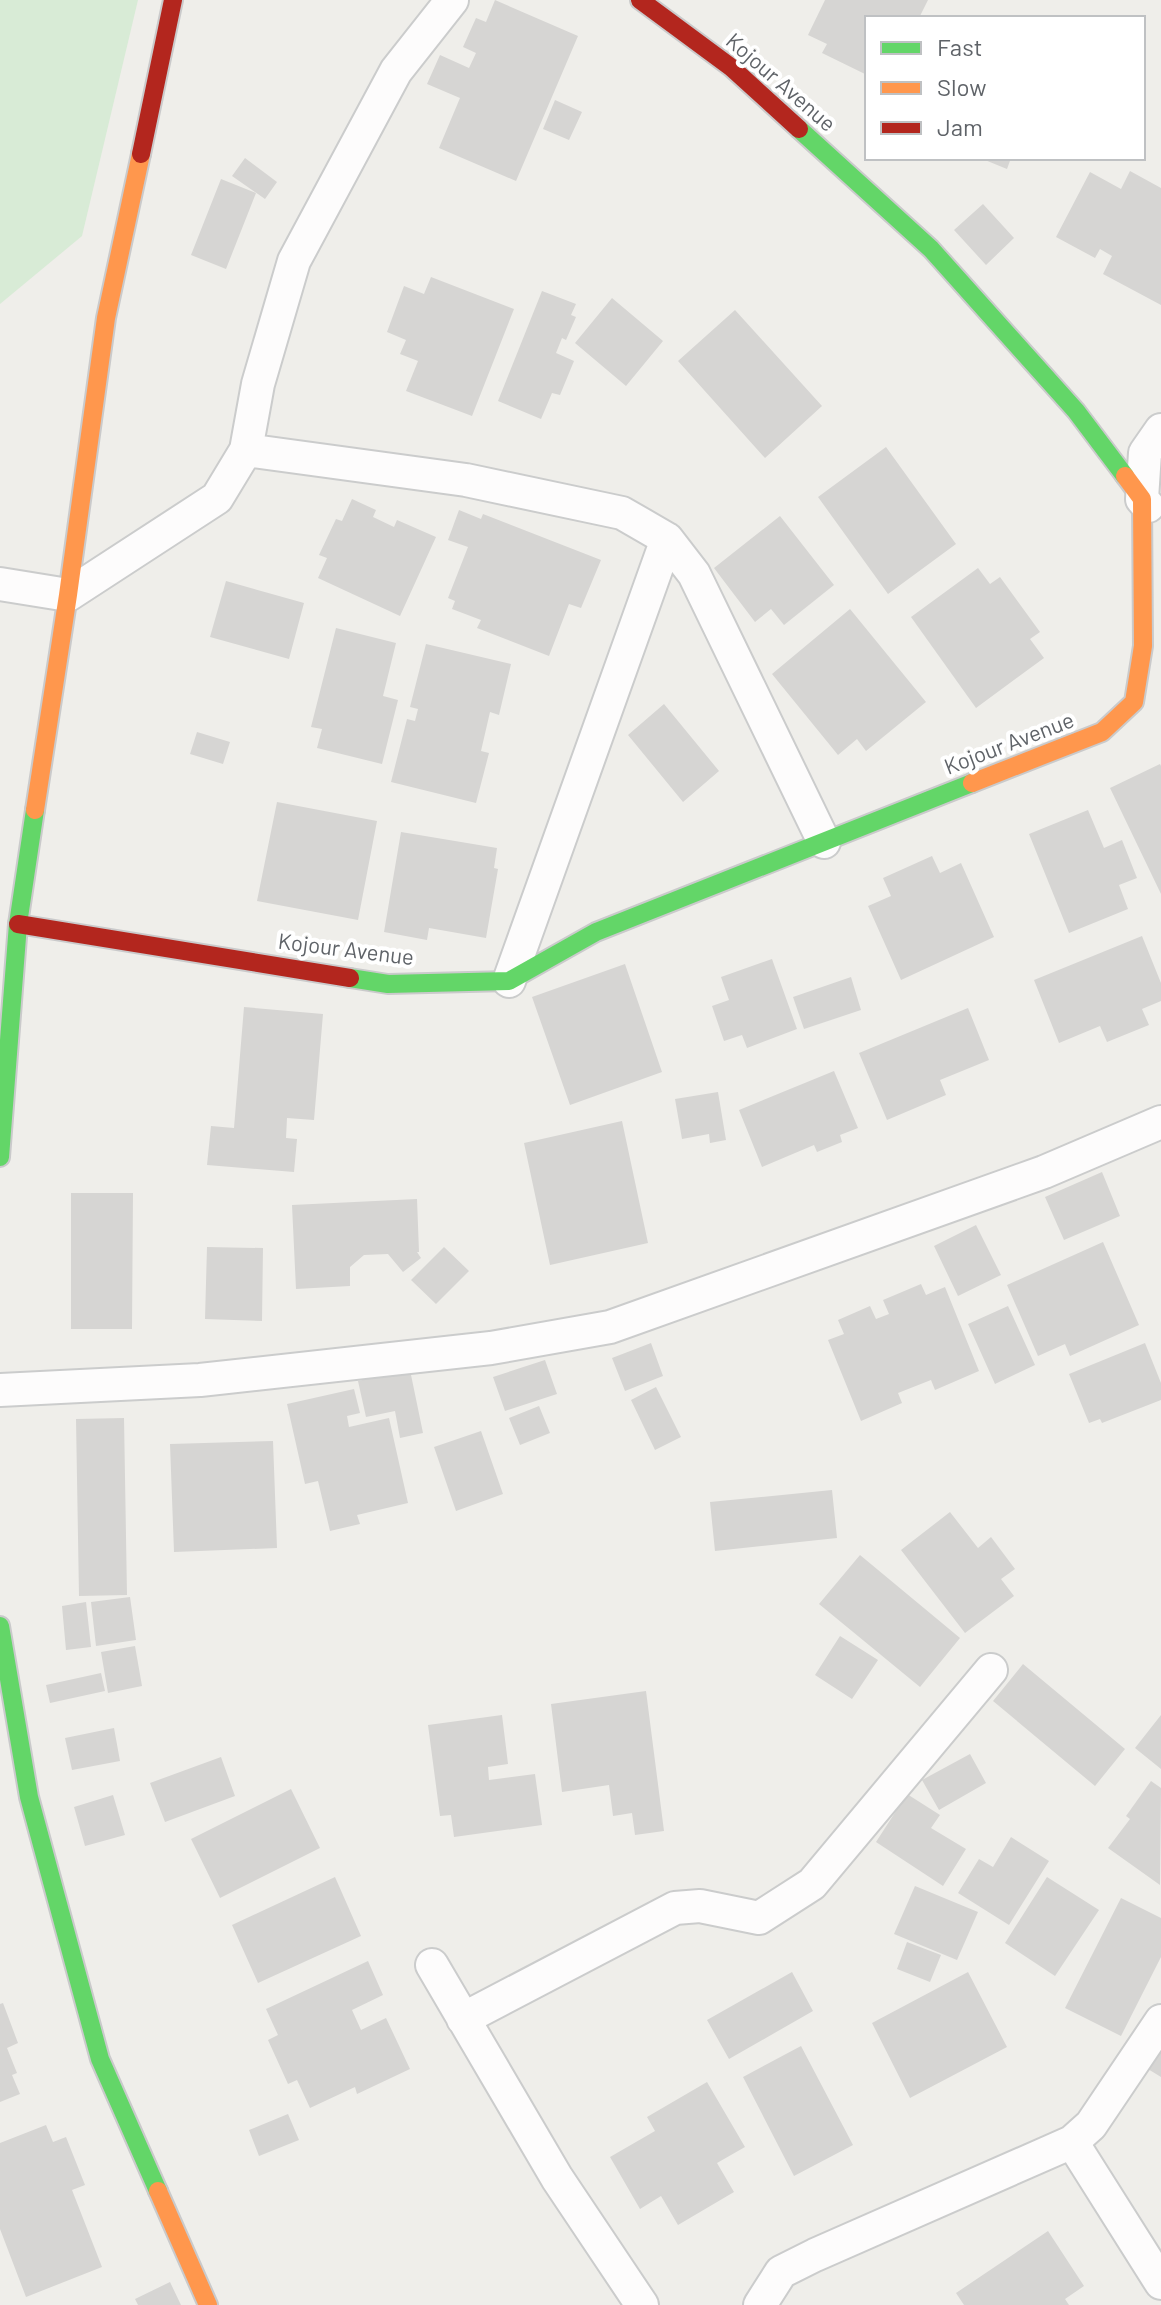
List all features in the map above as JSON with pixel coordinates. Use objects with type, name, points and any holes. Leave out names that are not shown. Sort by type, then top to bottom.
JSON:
[{"type":"street","points":[[0,1157],[7,970],[18,924],[68,595],[106,318],[173,0]]},
{"type":"street","points":[[0,584],[68,595],[217,498],[246,450],[258,384],[294,261],[396,71],[452,0]]},
{"type":"street","name":"Kojour Avenue","points":[[18,924],[388,984],[509,981],[596,932],[1102,732],[1134,702],[1143,646],[1152,510],[1076,411],[931,249],[732,68],[640,0]]},
{"type":"street","points":[[1152,510],[1145,453],[1161,430]]},
{"type":"street","points":[[246,450],[482,483],[622,513],[667,539],[694,574],[824,842]]},
{"type":"street","points":[[509,981],[667,539]]},
{"type":"street","points":[[0,1390],[200,1380],[491,1348],[610,1327],[1044,1172],[1161,1122]]},
{"type":"street","points":[[0,1626],[29,1797],[100,2059],[208,2305]]},
{"type":"street","points":[[463,2019],[675,1908],[700,1906],[759,1918],[812,1884],[991,1670]]},
{"type":"street","points":[[432,1965],[557,2178],[642,2305]]},
{"type":"street","points":[[760,2305],[781,2272],[1072,2142],[1091,2125],[1161,2021]]},
{"type":"street","points":[[1072,2142],[1161,2283]]},
{"type":"green space","points":[[0,0],[138,0],[82,236],[0,304]]},
{"type":"building","points":[[495,0],[578,36],[516,181],[439,148],[460,98],[427,84],[440,55],[469,68],[476,53],[463,47],[476,18],[486,22]]},
{"type":"building","points":[[825,0],[928,0],[920,16],[865,16],[865,74],[822,53],[827,44],[808,35]]},
{"type":"building","points":[[555,100],[582,112],[569,140],[543,129]]},
{"type":"building","points":[[245,158],[277,182],[265,199],[232,176]]},
{"type":"building","points":[[985,160],[1010,160],[1007,169]]},
{"type":"building","points":[[1130,171],[1161,188],[1161,305],[1103,274],[1112,256],[1100,249],[1095,258],[1056,237],[1090,172],[1121,189]]},
{"type":"building","points":[[221,179],[256,193],[226,269],[191,255]]},
{"type":"building","points":[[983,204],[1014,238],[986,265],[954,230]]},
{"type":"building","points":[[431,277],[514,309],[472,416],[406,391],[418,361],[400,354],[406,340],[387,332],[404,286],[424,294]]},
{"type":"building","points":[[542,291],[576,304],[571,315],[576,317],[566,340],[562,338],[556,353],[574,361],[560,395],[552,393],[541,419],[498,401]]},
{"type":"building","points":[[612,298],[663,341],[626,386],[575,343]]},
{"type":"building","points":[[735,310],[822,406],[765,458],[678,361]]},
{"type":"building","points":[[886,447],[956,544],[888,594],[818,497]]},
{"type":"building","points":[[352,499],[376,510],[373,517],[394,527],[397,520],[436,537],[400,616],[318,578],[327,558],[319,555],[336,519],[342,521]]},
{"type":"building","points":[[459,510],[481,519],[483,514],[601,560],[581,608],[569,604],[549,656],[477,628],[481,620],[452,609],[455,601],[448,598],[468,547],[448,540]]},
{"type":"building","points":[[780,516],[834,585],[784,625],[771,609],[755,622],[714,568]]},
{"type":"building","points":[[978,568],[990,584],[1000,577],[1040,632],[1030,639],[1044,658],[976,708],[911,617]]},
{"type":"building","points":[[226,581],[304,603],[289,659],[210,637]]},
{"type":"building","points":[[850,609],[926,702],[866,751],[857,739],[838,755],[772,674]]},
{"type":"building","points":[[336,628],[396,643],[383,696],[398,700],[382,764],[317,748],[322,729],[311,727]]},
{"type":"building","points":[[426,644],[511,664],[499,715],[490,712],[481,751],[489,753],[476,803],[391,782],[407,719],[415,721],[418,709],[410,707]]},
{"type":"building","points":[[664,704],[719,771],[683,802],[628,735]]},
{"type":"building","points":[[197,732],[230,742],[223,764],[190,754]]},
{"type":"building","points":[[1161,766],[1161,894],[1110,788]]},
{"type":"building","points":[[277,802],[377,821],[358,920],[257,901]]},
{"type":"building","points":[[1088,810],[1104,848],[1122,840],[1137,878],[1119,885],[1128,909],[1069,933],[1029,834]]},
{"type":"building","points":[[401,832],[497,848],[494,868],[498,869],[486,938],[429,928],[427,940],[384,932]]},
{"type":"building","points":[[932,856],[940,873],[961,863],[994,937],[901,980],[868,906],[891,896],[883,878]]},
{"type":"building","points":[[1142,936],[1161,983],[1161,1001],[1142,1009],[1149,1025],[1107,1042],[1100,1026],[1059,1043],[1034,980]]},
{"type":"building","points":[[772,959],[797,1029],[747,1048],[742,1035],[724,1041],[712,1006],[729,1000],[721,977]]},
{"type":"building","points":[[625,964],[662,1072],[570,1105],[532,997]]},
{"type":"building","points":[[851,977],[861,1010],[804,1029],[793,997]]},
{"type":"building","points":[[244,1007],[323,1014],[314,1120],[287,1118],[286,1138],[297,1139],[294,1172],[207,1165],[211,1126],[234,1128]]},
{"type":"building","points":[[968,1008],[989,1060],[940,1080],[946,1095],[887,1120],[859,1053]]},
{"type":"building","points":[[834,1071],[858,1128],[840,1135],[842,1142],[817,1152],[814,1145],[762,1167],[739,1110]]},
{"type":"building","points":[[718,1092],[726,1140],[710,1143],[709,1134],[682,1139],[675,1099]]},
{"type":"building","points":[[622,1121],[648,1243],[550,1265],[524,1143]]},
{"type":"building","points":[[1102,1172],[1120,1216],[1064,1240],[1045,1197]]},
{"type":"building","points":[[71,1193],[133,1193],[132,1329],[71,1329]]},
{"type":"building","points":[[417,1199],[417,1252],[421,1258],[403,1272],[388,1254],[364,1255],[350,1267],[350,1286],[296,1289],[292,1205]]},
{"type":"building","points":[[976,1225],[1001,1275],[958,1296],[934,1246]]},
{"type":"building","points":[[1103,1242],[1139,1325],[1070,1356],[1065,1344],[1038,1356],[1007,1285]]},
{"type":"building","points":[[207,1247],[263,1248],[262,1321],[205,1319]]},
{"type":"building","points":[[444,1247],[469,1271],[436,1304],[411,1280]]},
{"type":"building","points":[[921,1284],[926,1295],[945,1287],[979,1371],[935,1390],[931,1380],[898,1393],[902,1403],[861,1421],[828,1340],[844,1334],[838,1320],[870,1306],[876,1319],[889,1314],[883,1300]]},
{"type":"building","points":[[1008,1306],[1035,1365],[995,1384],[968,1324]]},
{"type":"building","points":[[651,1343],[663,1376],[625,1391],[612,1358]]},
{"type":"building","points":[[1145,1343],[1161,1383],[1161,1400],[1102,1423],[1100,1419],[1089,1423],[1069,1374]]},
{"type":"building","points":[[545,1360],[557,1394],[505,1411],[493,1377]]},
{"type":"building","points":[[410,1370],[423,1433],[400,1438],[395,1411],[366,1417],[358,1381]]},
{"type":"building","points":[[656,1387],[681,1437],[655,1450],[631,1400]]},
{"type":"building","points":[[354,1389],[360,1413],[347,1416],[349,1427],[389,1418],[408,1503],[357,1515],[360,1524],[330,1531],[318,1481],[305,1484],[287,1404]]},
{"type":"building","points":[[539,1406],[550,1433],[520,1445],[509,1418]]},
{"type":"building","points":[[124,1418],[127,1595],[79,1596],[76,1419]]},
{"type":"building","points":[[481,1431],[503,1494],[456,1511],[434,1447]]},
{"type":"building","points":[[273,1441],[277,1548],[174,1552],[170,1444]]},
{"type":"building","points":[[832,1490],[837,1538],[715,1551],[710,1502]]},
{"type":"building","points":[[950,1512],[978,1548],[991,1537],[1015,1569],[1001,1579],[1014,1596],[965,1633],[901,1550]]},
{"type":"building","points":[[860,1555],[960,1638],[920,1687],[819,1604]]},
{"type":"building","points":[[130,1597],[136,1640],[96,1646],[91,1602]]},
{"type":"building","points":[[86,1602],[91,1647],[66,1650],[62,1606]]},
{"type":"building","points":[[840,1636],[878,1660],[852,1699],[815,1675]]},
{"type":"building","points":[[135,1646],[142,1686],[108,1693],[101,1652]]},
{"type":"building","points":[[1023,1664],[1125,1749],[1095,1786],[993,1701]]},
{"type":"building","points":[[101,1673],[105,1691],[50,1703],[46,1685]]},
{"type":"building","points":[[646,1691],[664,1831],[635,1835],[632,1813],[613,1816],[609,1785],[562,1792],[551,1704]]},
{"type":"building","points":[[502,1715],[508,1764],[488,1767],[489,1780],[535,1774],[542,1825],[454,1837],[451,1815],[440,1816],[428,1725]]},
{"type":"building","points":[[1161,1715],[1161,1769],[1135,1748]]},
{"type":"building","points":[[114,1728],[120,1761],[72,1770],[65,1738]]},
{"type":"building","points":[[970,1754],[986,1783],[939,1810],[922,1780]]},
{"type":"building","points":[[221,1757],[235,1796],[165,1822],[150,1783]]},
{"type":"building","points":[[1151,1781],[1161,1788],[1160,1885],[1108,1848],[1130,1819],[1126,1816]]},
{"type":"building","points":[[291,1789],[320,1848],[220,1898],[191,1839]]},
{"type":"building","points":[[907,1794],[940,1815],[931,1828],[966,1849],[943,1886],[876,1842]]},
{"type":"building","points":[[113,1795],[125,1835],[85,1846],[74,1807]]},
{"type":"building","points":[[1011,1837],[1049,1861],[1009,1925],[958,1893],[979,1859],[993,1867]]},
{"type":"building","points":[[335,1877],[361,1936],[258,1983],[232,1925]]},
{"type":"building","points":[[1047,1877],[1099,1910],[1055,1976],[1005,1943]]},
{"type":"building","points":[[915,1886],[978,1912],[957,1960],[894,1934]]},
{"type":"building","points":[[1121,1898],[1161,1918],[1161,1957],[1121,2036],[1065,2008]]},
{"type":"building","points":[[907,1942],[941,1955],[930,1982],[897,1969]]},
{"type":"building","points":[[368,1961],[383,1995],[352,2010],[361,2030],[386,2018],[410,2069],[357,2094],[355,2087],[310,2108],[297,2080],[288,2084],[268,2040],[278,2035],[266,2009]]},
{"type":"building","points":[[792,1972],[813,2011],[729,2059],[707,2020]]},
{"type":"building","points":[[968,1972],[1007,2047],[910,2098],[872,2023]]},
{"type":"building","points":[[3,2003],[18,2043],[7,2048],[17,2073],[12,2075],[20,2094],[0,2102],[0,2004]]},
{"type":"building","points":[[1161,2039],[1161,2077],[1143,2066]]},
{"type":"building","points":[[801,2046],[853,2145],[794,2176],[743,2077]]},
{"type":"building","points":[[707,2082],[745,2147],[717,2163],[734,2192],[678,2225],[661,2196],[640,2209],[610,2157],[655,2131],[647,2117]]},
{"type":"building","points":[[288,2114],[299,2140],[259,2156],[249,2130]]},
{"type":"building","points":[[46,2125],[53,2142],[66,2137],[85,2185],[72,2190],[102,2267],[26,2297],[0,2229],[0,2143]]},
{"type":"building","points":[[1048,2231],[1084,2286],[1065,2299],[1069,2305],[964,2305],[956,2293]]},
{"type":"building","points":[[170,2282],[181,2305],[138,2305],[135,2299]]},
{"type":"traffic: fast","points":[[799,129],[931,249],[1076,411],[1125,476]]},
{"type":"traffic: fast","points":[[350,978],[388,984],[509,981],[596,932],[972,783]]},
{"type":"traffic: fast","points":[[0,1157],[18,924],[35,810]]},
{"type":"traffic: fast","points":[[0,1626],[29,1797],[100,2059],[158,2191]]},
{"type":"traffic: slow","points":[[35,810],[106,318],[141,154]]},
{"type":"traffic: slow","points":[[972,783],[1102,732],[1134,702],[1143,646],[1142,499],[1125,476]]},
{"type":"traffic: slow","points":[[158,2191],[208,2305]]},
{"type":"traffic: jam","points":[[141,154],[173,0]]},
{"type":"traffic: jam","points":[[640,0],[732,68],[799,129]]},
{"type":"traffic: jam","points":[[18,924],[350,978]]}]
